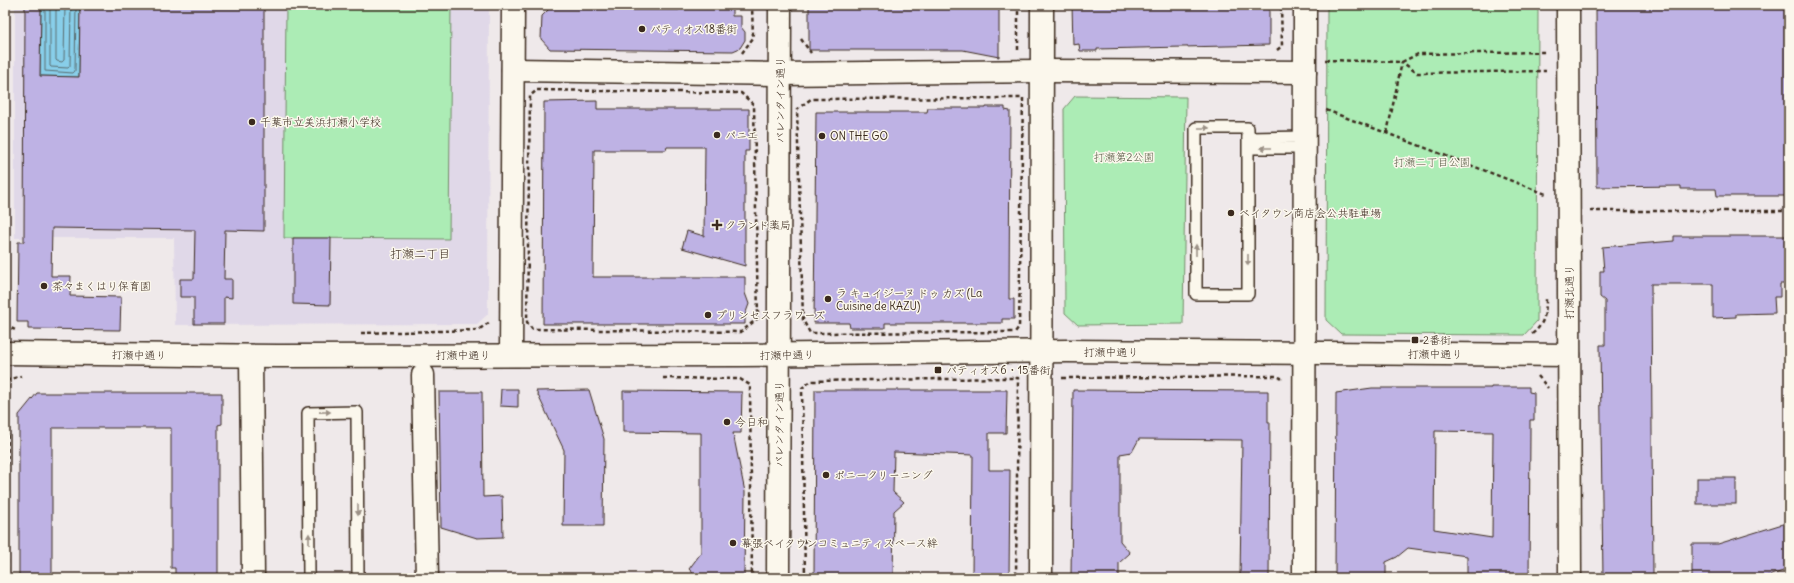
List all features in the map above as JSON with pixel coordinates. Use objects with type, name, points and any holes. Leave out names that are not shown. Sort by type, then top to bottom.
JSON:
[{"type":"street","points":[[511,355],[513,5]]},
{"type":"street","name":"バレンタイン通り","points":[[778,578],[780,355],[780,5]]},
{"type":"street","points":[[1042,5],[1042,578]]},
{"type":"street","points":[[1304,578],[1305,142],[1313,66],[1305,5]]},
{"type":"street","name":"打瀬北通り","points":[[1568,5],[1570,578]]},
{"type":"street","points":[[513,70],[780,74],[1313,66]]},
{"type":"street","name":"打瀬中通り","points":[[5,353],[251,356],[780,355],[1042,352],[1569,355]]},
{"type":"street","points":[[251,356],[253,578]]},
{"type":"street","points":[[423,375],[427,578]]},
{"type":"lane","points":[[1196,128],[1248,128],[1248,143],[1248,294],[1196,294],[1196,128]]},
{"type":"lane","points":[[1248,143],[1305,142]]},
{"type":"lane","points":[[309,578],[308,413],[357,412],[358,578]]},
{"type":"path","points":[[5,157],[7,5]]},
{"type":"path","points":[[740,55],[753,38],[752,5]]},
{"type":"path","points":[[1018,5],[1018,52]]},
{"type":"path","points":[[1281,5],[1282,46]]},
{"type":"path","points":[[801,32],[801,38],[812,55]]},
{"type":"path","points":[[1313,66],[1402,62],[1418,54],[1546,52]]},
{"type":"path","points":[[1402,62],[1417,73],[1546,71]]},
{"type":"path","points":[[1387,133],[1402,62]]},
{"type":"path","points":[[526,322],[532,329],[741,332],[758,318],[754,105],[741,93]]},
{"type":"path","points":[[1022,98],[1019,327],[1015,332],[810,333],[803,320],[797,109],[811,99],[1015,99],[1022,98]]},
{"type":"path","points":[[1320,108],[1546,194]]},
{"type":"path","points":[[1590,211],[1789,211]]},
{"type":"path","points":[[1529,335],[1539,327],[1546,311]]},
{"type":"path","points":[[359,333],[478,330],[493,319]]},
{"type":"path","points":[[5,325],[19,333]]},
{"type":"path","points":[[1536,375],[1549,389]]},
{"type":"path","points":[[7,578],[8,380],[19,376],[27,376]]},
{"type":"path","points":[[1059,378],[1276,376]]},
{"type":"path","points":[[805,578],[802,388],[812,381],[1018,378],[1016,578]]},
{"type":"path","points":[[740,379],[750,385],[752,578]]},
{"type":"shaded area","name":"千葉市立美浜打瀬小学校","points":[[15,5],[489,5],[488,314],[477,324],[175,325],[174,238],[15,238]]},
{"type":"green space","points":[[286,5],[451,5],[449,239],[284,238]]},
{"type":"green space","name":"打瀬二丁目公園","points":[[1327,5],[1538,5],[1537,321],[1524,335],[1341,334],[1326,320]]},
{"type":"green space","name":"打瀬第2公園","points":[[1075,96],[1186,97],[1183,324],[1078,325],[1065,313],[1064,109]]},
{"type":"water","points":[[41,5],[80,5],[79,77],[40,76]]},
{"type":"building","points":[[25,5],[41,5],[40,76],[79,77],[80,5],[264,5],[264,231],[225,230],[224,279],[232,279],[232,298],[224,297],[224,324],[194,324],[194,297],[180,297],[180,279],[194,279],[195,230],[52,228],[51,276],[71,276],[70,296],[121,297],[120,330],[28,329],[28,322],[17,322],[18,242],[24,242]]},
{"type":"building","name":"パティオス18番街","points":[[553,5],[615,5],[615,10],[679,10],[679,5],[732,5],[732,16],[741,16],[741,27],[745,32],[745,40],[740,48],[733,51],[550,49],[541,39],[542,16]]},
{"type":"building","points":[[809,5],[999,5],[999,57],[963,50],[809,50]]},
{"type":"building","points":[[1072,5],[1269,5],[1269,45],[1097,49],[1097,51],[1080,51],[1079,44],[1073,45]]},
{"type":"building","points":[[1596,5],[1789,5],[1788,196],[1717,196],[1716,189],[1681,189],[1681,186],[1597,187]]},
{"type":"building","points":[[597,101],[597,109],[749,109],[749,151],[745,151],[745,266],[682,248],[687,231],[704,236],[705,147],[667,147],[666,150],[594,150],[593,277],[745,277],[745,293],[749,304],[745,315],[745,324],[543,324],[544,102]]},
{"type":"building","points":[[1005,107],[1005,110],[1010,111],[1009,299],[1014,299],[1014,319],[1002,319],[1002,323],[885,323],[885,328],[850,328],[849,323],[814,323],[816,112],[927,112],[928,108]]},
{"type":"building","points":[[1674,236],[1789,236],[1789,284],[1780,284],[1780,297],[1774,297],[1775,313],[1736,314],[1736,317],[1713,318],[1713,284],[1651,284],[1653,578],[1603,578],[1600,345],[1605,345],[1605,301],[1600,297],[1600,271],[1604,271],[1602,247],[1674,241]]},
{"type":"building","points":[[293,238],[331,238],[330,305],[293,304]]},
{"type":"building","points":[[1529,387],[1529,392],[1534,393],[1534,420],[1530,420],[1529,578],[1467,578],[1467,556],[1408,548],[1397,557],[1386,562],[1386,578],[1335,578],[1336,393],[1372,388]],"holes":[[[1435,431],[1493,432],[1492,538],[1434,529]]]},
{"type":"building","points":[[501,389],[518,389],[518,407],[500,406]]},
{"type":"building","points":[[589,390],[604,439],[603,526],[563,526],[564,450],[536,391]]},
{"type":"building","points":[[815,390],[1007,390],[1006,433],[989,433],[989,470],[1010,470],[1009,578],[972,578],[973,455],[894,452],[893,492],[904,502],[894,511],[893,578],[814,578]]},
{"type":"building","points":[[1073,390],[1268,391],[1268,422],[1270,422],[1269,578],[1240,578],[1242,440],[1139,439],[1132,452],[1120,454],[1120,541],[1130,553],[1119,563],[1119,578],[1071,578]]},
{"type":"building","points":[[623,391],[742,392],[741,433],[733,433],[745,492],[744,578],[697,578],[689,569],[701,553],[701,433],[623,432]]},
{"type":"building","points":[[439,392],[482,392],[483,497],[502,496],[503,537],[477,538],[441,527]]},
{"type":"building","points":[[37,393],[222,393],[222,424],[218,425],[218,578],[175,578],[175,568],[171,568],[171,428],[52,428],[52,578],[19,578],[19,415]]},
{"type":"building","points":[[1697,478],[1736,478],[1736,504],[1697,504]]},
{"type":"building","points":[[1789,522],[1789,569],[1762,578],[1692,578],[1692,544],[1718,544]]},
{"type":"place","name":"パティオス18番街","points":[[642,29]]},
{"type":"place","name":"千葉市立美浜打瀬小学校","points":[[252,122]]},
{"type":"place","name":"パニエ","points":[[717,135]]},
{"type":"place","name":"ON THE GO","points":[[822,136]]},
{"type":"place","name":"ベイタウン商店会公共駐車場","points":[[1231,213]]},
{"type":"place","name":"クランド薬局","points":[[717,225]]},
{"type":"place","name":"茶々まくはり保育園","points":[[44,286]]},
{"type":"place","name":"ラ キュイジーヌ ドゥ カズ (La Cuisine de KAZU)","points":[[828,299]]},
{"type":"place","name":"プリンセスフラワーズ","points":[[708,315]]},
{"type":"place","name":"2番街","points":[[1415,340]]},
{"type":"place","name":"パティオス6・15番街","points":[[938,370]]},
{"type":"place","name":"今日和","points":[[727,422]]},
{"type":"place","name":"ポニークリーニング","points":[[826,475]]},
{"type":"place","name":"幕張ベイタウンコミュニティスペース絆","points":[[733,543]]},
{"type":"district","name":"打瀬二丁目","points":[[420,253]]}]
